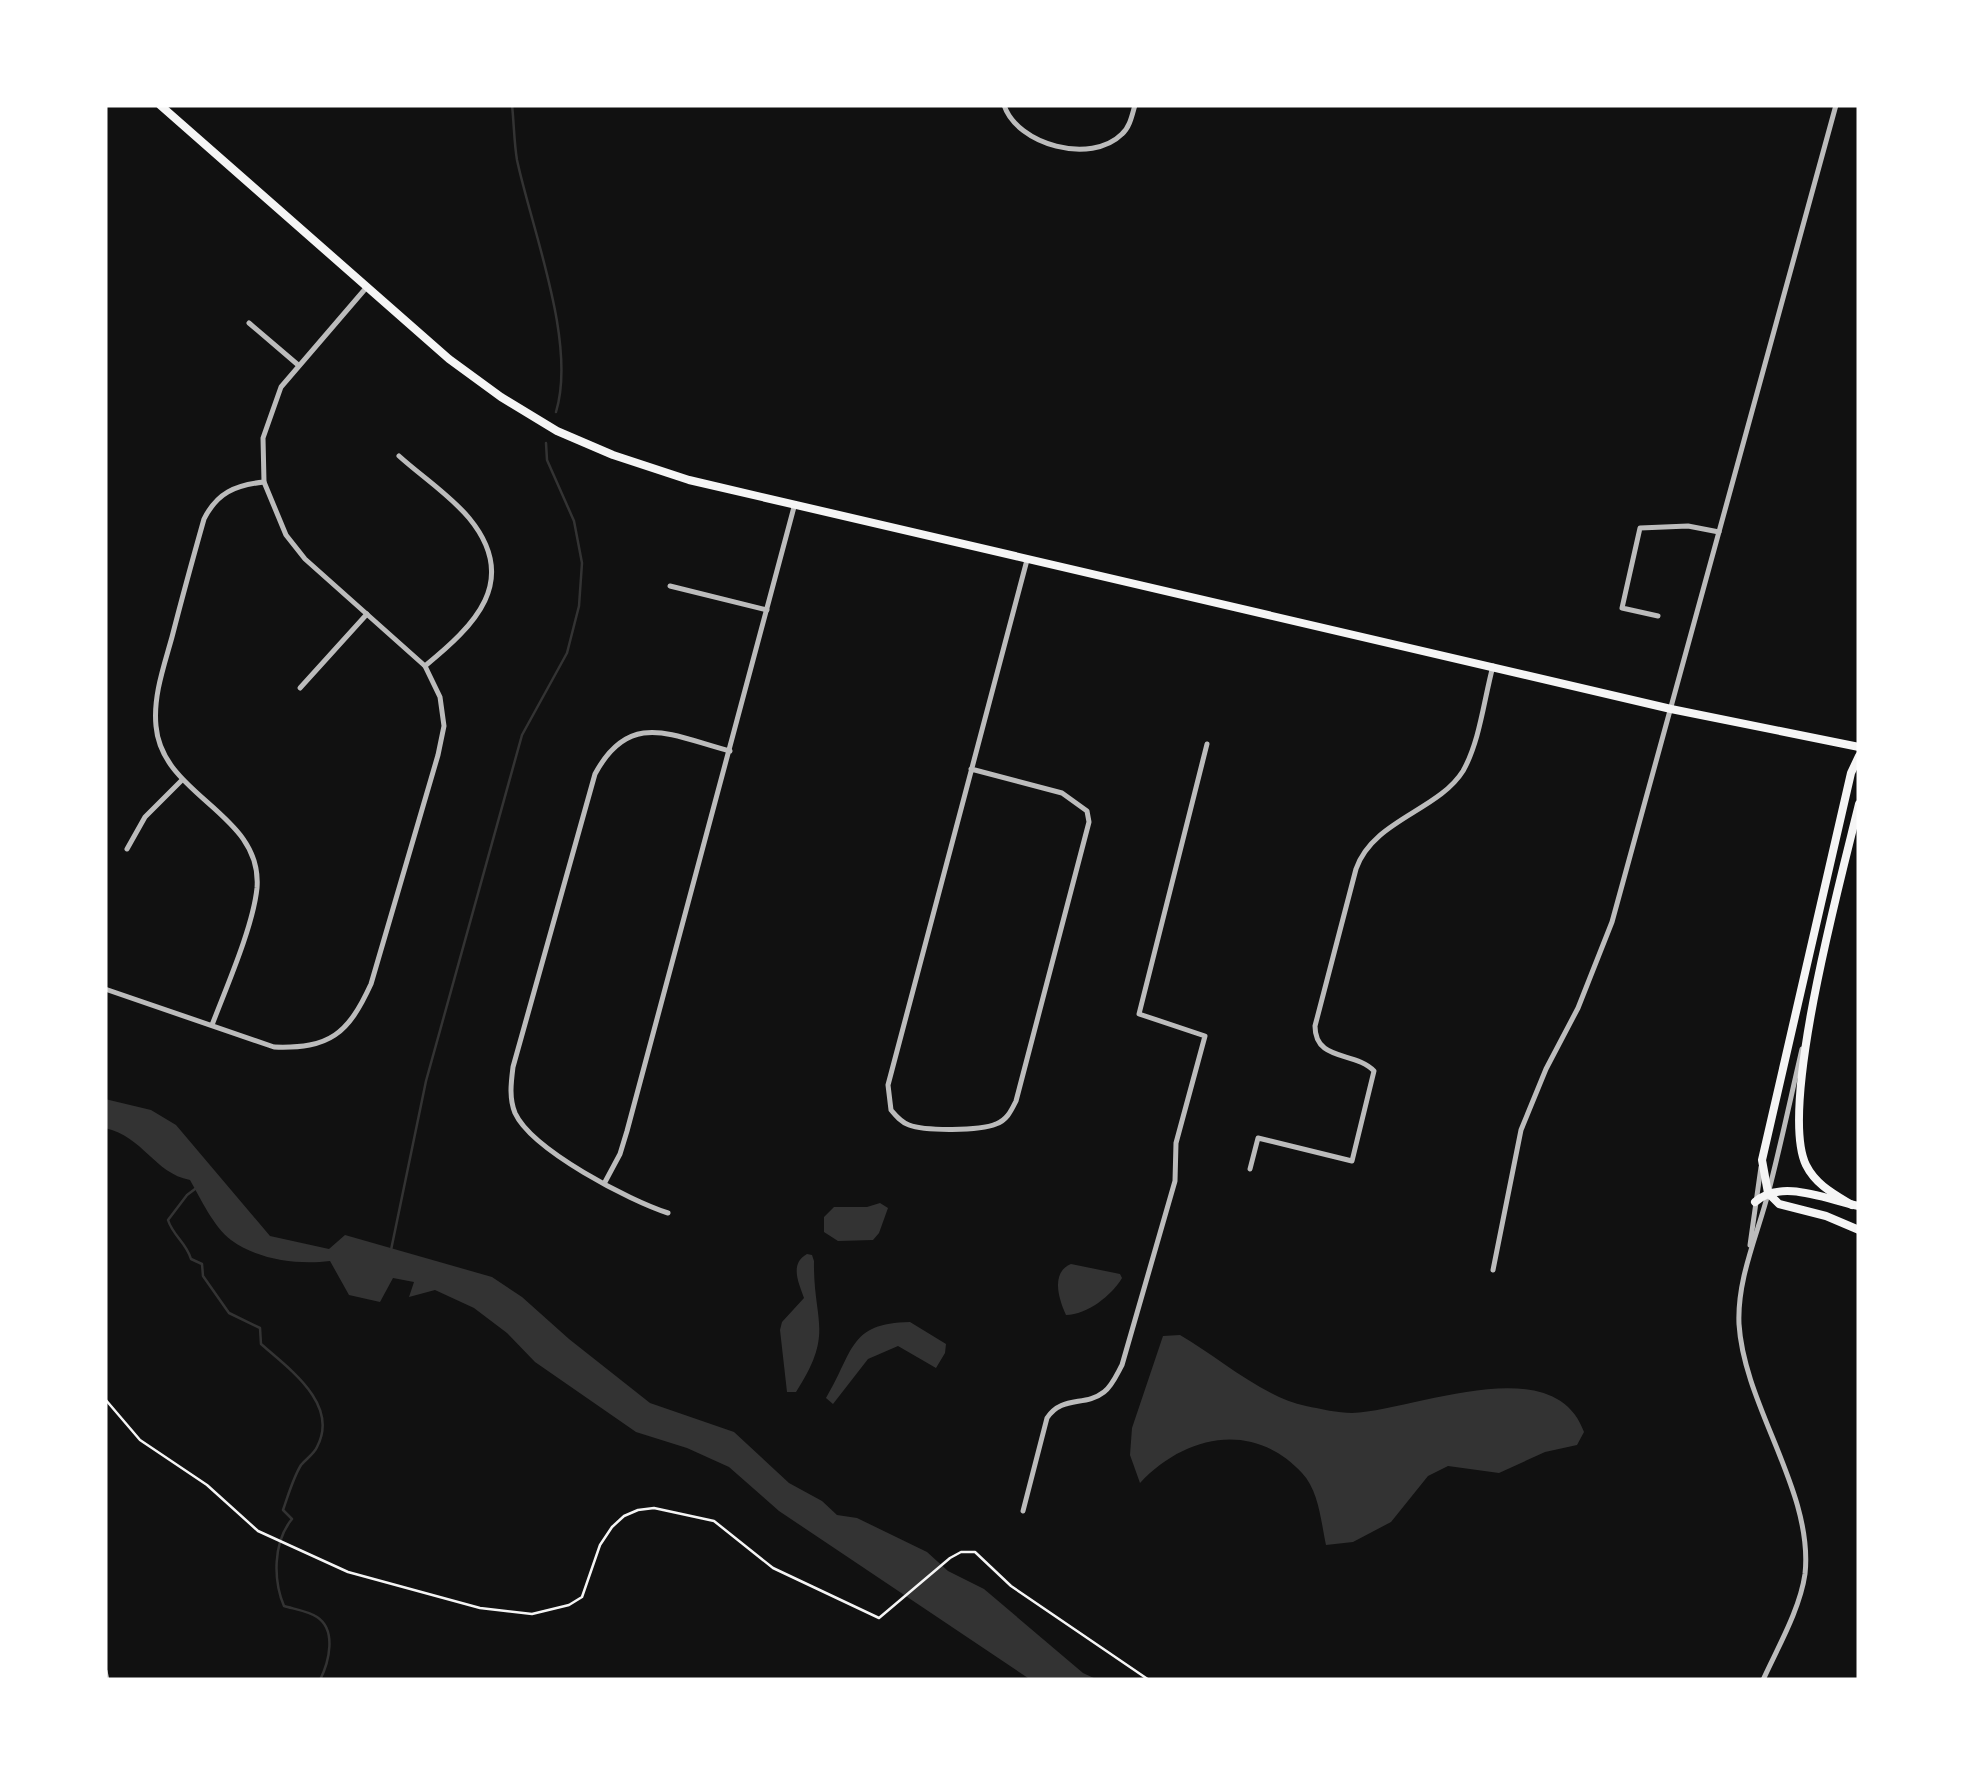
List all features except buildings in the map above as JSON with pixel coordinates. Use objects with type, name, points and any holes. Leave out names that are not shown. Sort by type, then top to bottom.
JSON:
[{"type":"main road","points":[[160,105],[450,359],[557,431],[612,456],[794,507],[1672,710],[1859,747]]},
{"type":"main road","points":[[1859,756],[1851,772],[1762,1160],[1768,1193],[1779,1204],[1826,1216],[1859,1230]]},
{"type":"main road","points":[[1855,1205],[1830,1192],[1814,1177],[1798,1132],[1800,1092],[1824,954],[1859,804]]},
{"type":"main road","points":[[1754,1202],[1782,1190],[1855,1205]]},
{"type":"street","points":[[1004,105],[1018,125],[1058,146],[1093,149],[1121,135],[1135,105]]},
{"type":"street","points":[[1494,1270],[1521,1130],[1546,1069],[1578,1008],[1612,922],[1836,105]]},
{"type":"street","points":[[105,989],[274,1048],[304,1048],[332,1040],[357,1016],[372,984],[438,755],[444,726],[440,697],[425,666],[305,559],[286,534],[264,482],[263,438],[281,386],[366,288]]},
{"type":"street","points":[[249,324],[297,364]]},
{"type":"street","points":[[399,456],[470,519],[490,556],[488,600],[463,634],[425,666]]},
{"type":"street","points":[[212,1026],[249,921],[257,888],[256,872],[235,826],[182,780],[170,764],[156,729],[157,690],[211,504],[224,492],[243,484],[264,482]]},
{"type":"street","points":[[605,1182],[623,1142],[794,507]]},
{"type":"street","points":[[1658,616],[1622,608],[1640,528],[1688,526],[1718,532]]},
{"type":"street","points":[[972,769],[1062,793],[1087,810],[1086,835],[1010,1114],[998,1124],[983,1127],[922,1128],[907,1125],[891,1110],[888,1084],[1027,559]]},
{"type":"street","points":[[670,586],[767,610]]},
{"type":"street","points":[[300,688],[366,614]]},
{"type":"street","points":[[1250,1169],[1258,1138],[1352,1162],[1374,1077],[1370,1066],[1326,1050],[1315,1037],[1316,1016],[1356,868],[1376,838],[1462,772],[1471,752],[1493,666]]},
{"type":"street","points":[[668,1213],[641,1204],[541,1146],[516,1114],[510,1091],[513,1067],[595,774],[608,750],[631,734],[658,732],[730,751]]},
{"type":"street","points":[[1023,1511],[1047,1418],[1053,1409],[1064,1402],[1092,1398],[1107,1391],[1122,1366],[1175,1180],[1176,1143],[1205,1036],[1139,1014],[1207,744]]},
{"type":"street","points":[[127,849],[145,817],[182,780]]},
{"type":"street","points":[[1749,1258],[1824,954]]},
{"type":"street","points":[[1762,1160],[1739,1327],[1747,1365],[1799,1514],[1806,1550],[1801,1590],[1763,1680]]},
{"type":"street","points":[[105,1671],[107,1680]]},
{"type":"path","points":[[105,1399],[140,1440],[207,1484],[258,1531],[367,1578],[510,1611],[551,1611],[576,1602],[588,1590],[593,1562],[612,1527],[624,1516],[654,1508],[714,1521],[773,1568],[879,1618],[950,1558],[960,1552],[974,1552],[1011,1586],[1149,1680]]},
{"type":"shaded area","points":[[105,1099],[151,1110],[176,1125],[270,1236],[329,1249],[345,1235],[492,1277],[522,1297],[650,1403],[734,1432],[789,1483],[822,1501],[837,1515],[857,1518],[927,1552],[948,1571],[984,1589],[1083,1673],[1098,1680],[1031,1680],[779,1511],[729,1467],[636,1432],[535,1362],[507,1333],[474,1308],[435,1290],[409,1297],[414,1282],[393,1278],[380,1302],[349,1295],[330,1261],[279,1260],[242,1247],[219,1227],[190,1180],[167,1170],[130,1139],[105,1128]]},
{"type":"shaded area","points":[[880,1203],[888,1208],[873,1240],[838,1241],[824,1232],[824,1217],[834,1207]]},
{"type":"shaded area","points":[[807,1254],[814,1261],[819,1340],[796,1392],[787,1392],[780,1330],[782,1322],[804,1298],[797,1268]]},
{"type":"shaded area","points":[[1071,1264],[1120,1274],[1122,1278],[1098,1303],[1066,1315],[1059,1279]]},
{"type":"shaded area","points":[[910,1322],[946,1344],[936,1368],[898,1346],[868,1359],[833,1404],[826,1398],[855,1343],[864,1334],[890,1324]]},
{"type":"shaded area","points":[[1180,1335],[1257,1385],[1306,1406],[1352,1413],[1480,1390],[1514,1388],[1544,1393],[1568,1407],[1584,1432],[1577,1445],[1545,1452],[1499,1473],[1448,1466],[1428,1476],[1391,1522],[1353,1542],[1326,1545],[1308,1480],[1283,1456],[1262,1445],[1220,1440],[1198,1445],[1177,1454],[1140,1483],[1130,1455],[1132,1428],[1163,1336]]},
{"type":"waterway","points":[[512,105],[517,160],[557,320],[561,384],[556,412]]},
{"type":"waterway","points":[[391,1250],[426,1081],[522,735],[567,653],[579,606],[582,563],[574,521],[547,460],[546,443]]},
{"type":"waterway","points":[[195,1189],[168,1220],[170,1226],[191,1259],[202,1264],[203,1276],[229,1313],[260,1328],[261,1344],[308,1388],[322,1416],[317,1447],[298,1470],[283,1510],[292,1519],[281,1539],[277,1561],[284,1606],[313,1615],[327,1630],[328,1656],[320,1680]]}]
